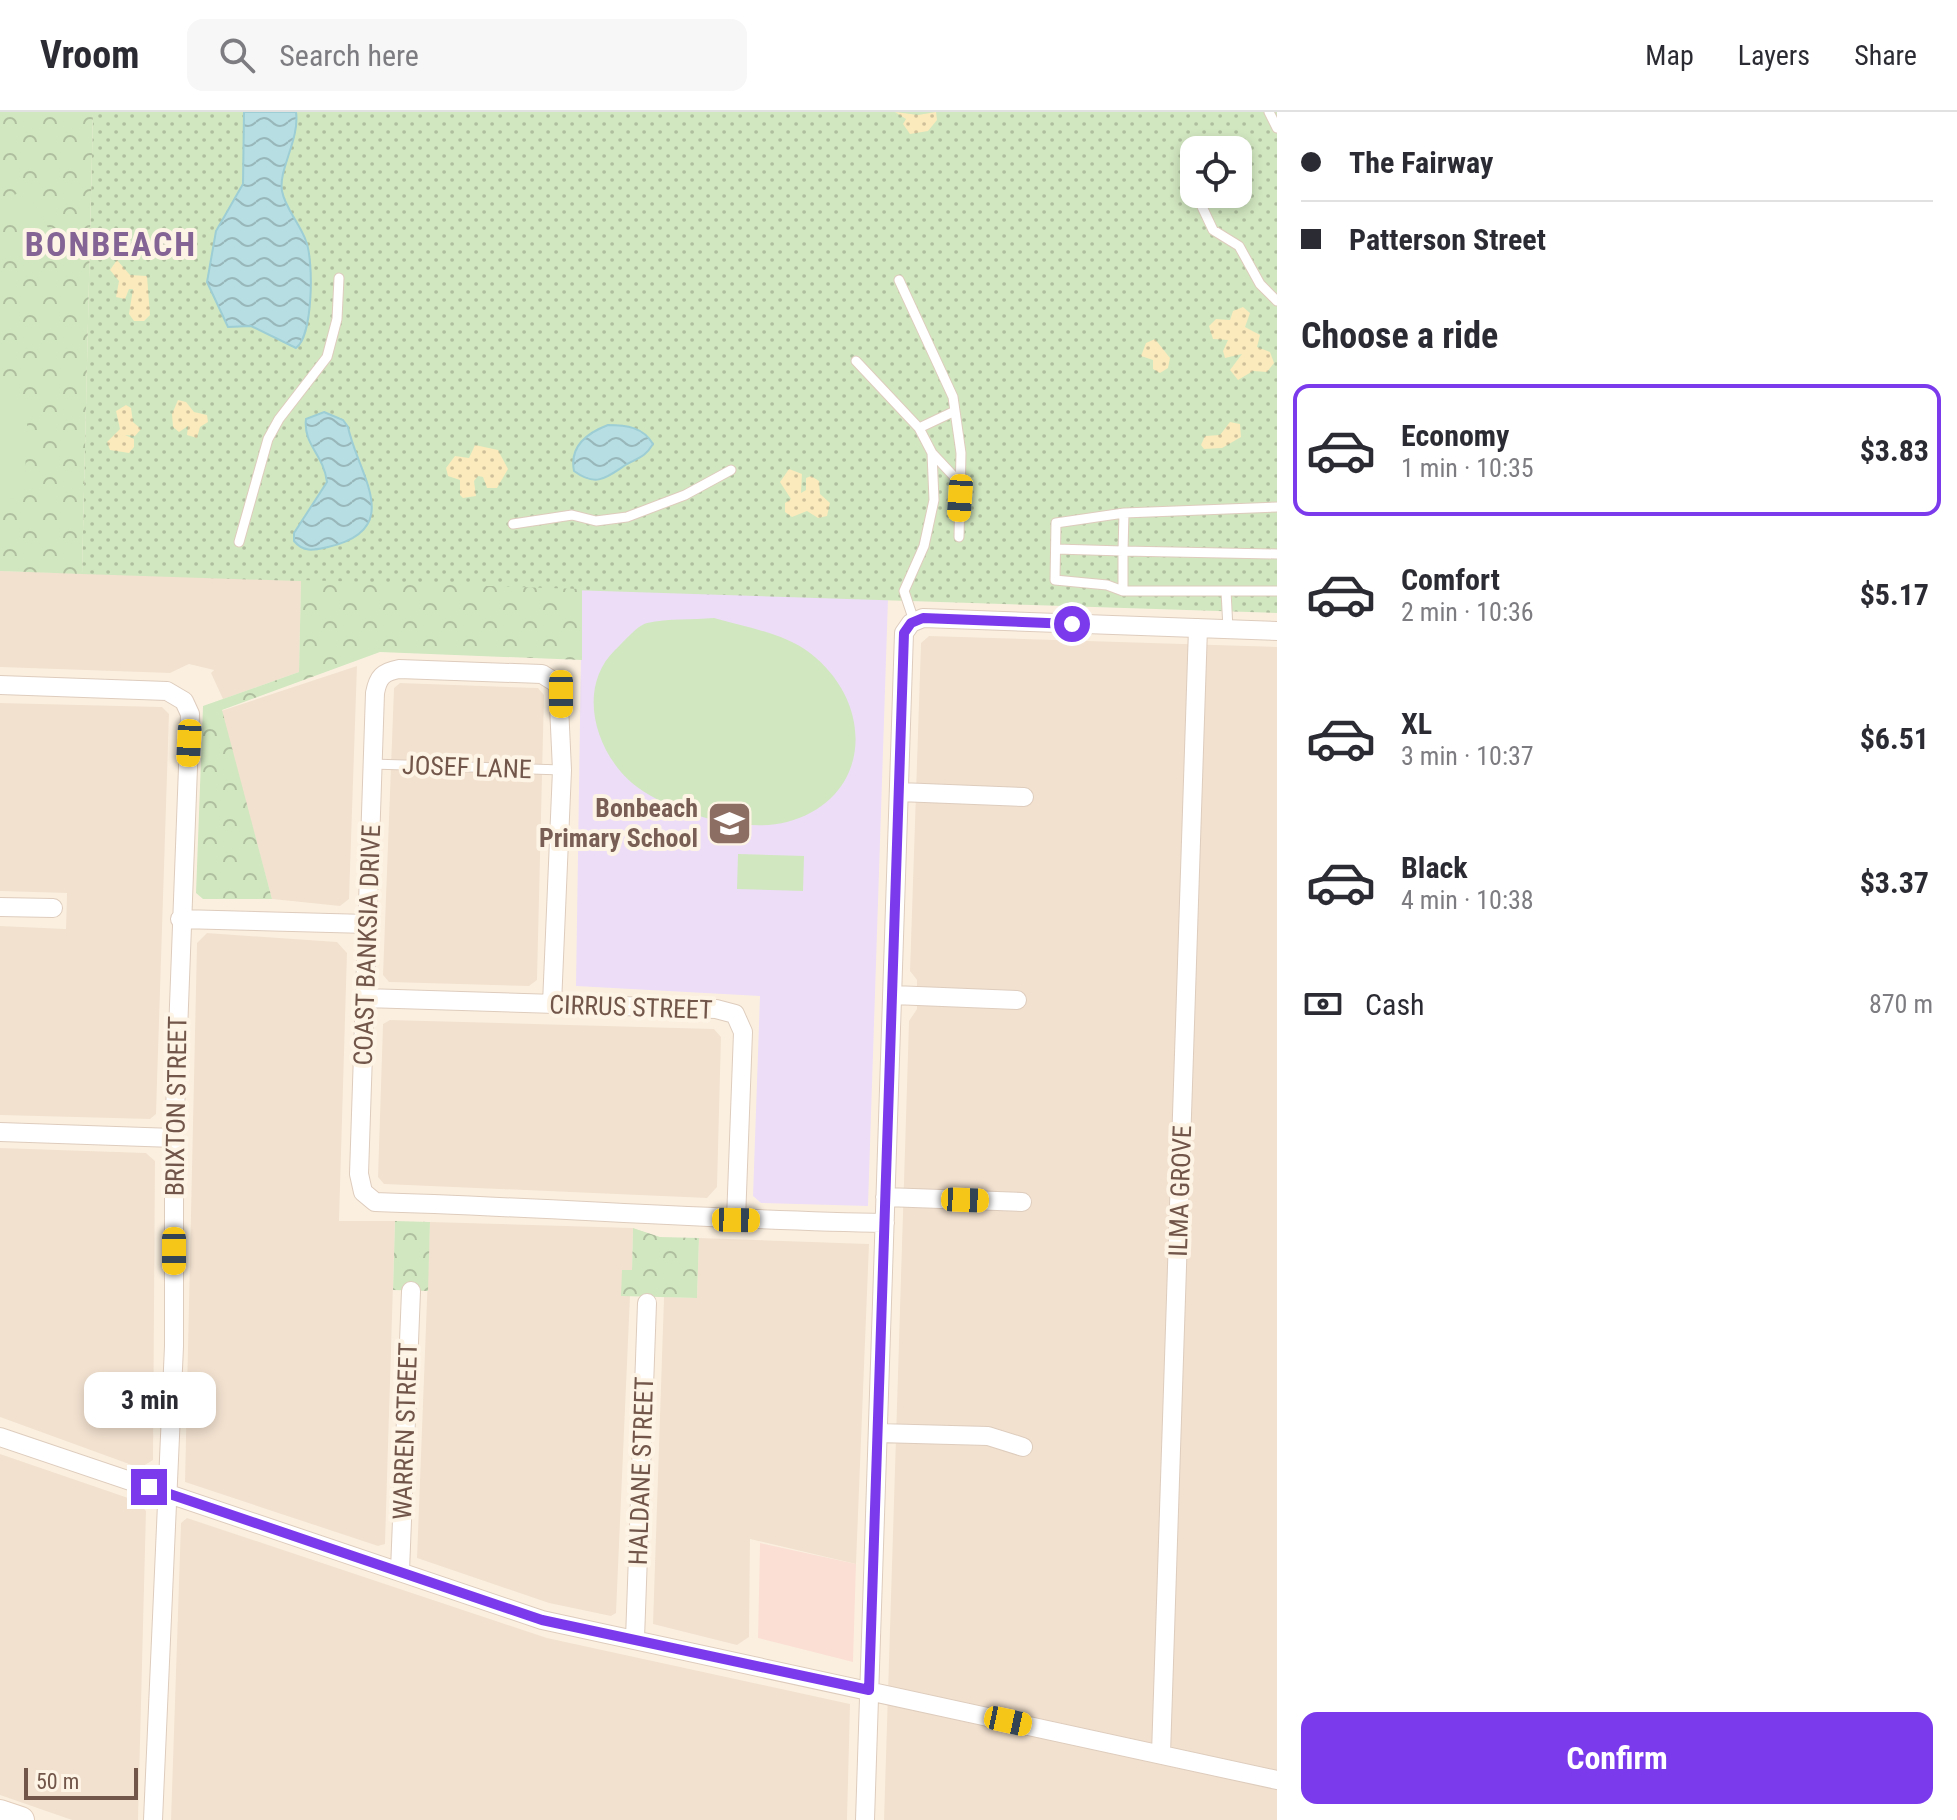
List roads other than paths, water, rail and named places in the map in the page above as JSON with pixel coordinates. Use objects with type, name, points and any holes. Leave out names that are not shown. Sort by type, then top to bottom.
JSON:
[{"type":"street","points":[[865,1820],[904,633],[912,622],[923,618],[1277,631]]},
{"type":"street","name":"ILMA GROVE","points":[[1161,1754],[1198,628]]},
{"type":"street","name":"COAST BANKSIA DRIVE","points":[[552,1004],[562,770],[561,694],[554,679],[542,674],[399,669],[380,676],[375,693],[372,764],[359,1174],[360,1185],[371,1200],[637,1211],[736,1220],[885,1223]]},
{"type":"street","name":"BRIXTON STREET","points":[[0,685],[167,691],[184,701],[190,714],[174,1138],[174,1346],[153,1820]]},
{"type":"street","points":[[899,792],[1024,797]]},
{"type":"street","points":[[0,907],[53,908]]},
{"type":"street","points":[[180,919],[368,924]]},
{"type":"street","points":[[893,995],[1017,1000]]},
{"type":"street","name":"CIRRUS STREET","points":[[365,998],[716,1009],[735,1014],[743,1032],[736,1220]]},
{"type":"street","points":[[0,1132],[174,1138]]},
{"type":"street","points":[[885,1197],[1022,1202]]},
{"type":"street","name":"WARREN STREET","points":[[400,1571],[411,1291]]},
{"type":"street","name":"HALDANE STREET","points":[[635,1639],[647,1303]]},
{"type":"street","points":[[878,1433],[988,1436],[1023,1447]]},
{"type":"street","points":[[0,1437],[542,1620],[1277,1780]]},
{"type":"street","points":[[0,1813],[21,1820]]},
{"type":"lane","points":[[1269,112],[1277,128]]},
{"type":"lane","points":[[1203,208],[1213,230],[1239,246],[1260,284],[1277,301]]},
{"type":"lane","points":[[239,542],[268,439],[279,419],[327,357],[337,319],[339,278]]},
{"type":"lane","points":[[899,280],[946,377],[955,411],[961,484],[959,537]]},
{"type":"lane","points":[[856,361],[919,428],[932,453],[961,484]]},
{"type":"lane","points":[[919,428],[955,411]]},
{"type":"lane","points":[[912,622],[904,591],[920,558],[934,500],[932,453]]},
{"type":"lane","points":[[513,524],[572,515],[596,521],[627,517],[685,495],[731,470]]},
{"type":"lane","points":[[1277,507],[1124,513],[1056,523],[1055,580],[1107,585],[1123,591],[1277,591]]},
{"type":"lane","points":[[1123,591],[1124,513]]},
{"type":"lane","points":[[1056,549],[1277,554]]},
{"type":"lane","points":[[1226,591],[1228,629]]},
{"type":"lane","name":"JOSEF LANE","points":[[372,764],[562,770]]},
{"type":"water","points":[[244,112],[296,112],[295,133],[283,174],[282,191],[306,241],[311,280],[306,329],[296,348],[251,326],[228,327],[207,282],[216,231],[243,184]]},
{"type":"water","points":[[324,412],[343,420],[348,427],[367,481],[371,514],[365,527],[352,539],[310,550],[294,541],[294,533],[327,482],[306,428],[306,419]]},
{"type":"water","points":[[608,425],[634,428],[653,444],[642,456],[602,479],[582,476],[574,471],[577,448],[587,436]]},
{"type":"place","name":"Bonbeach Primary School","points":[[729,823]]},
{"type":"district","name":"BONBEACH","points":[[111,244]]}]
